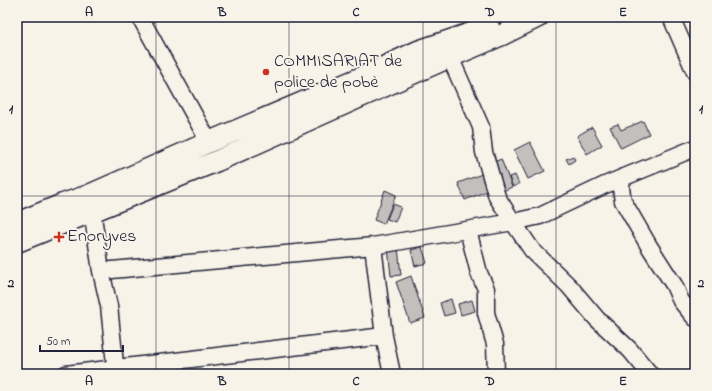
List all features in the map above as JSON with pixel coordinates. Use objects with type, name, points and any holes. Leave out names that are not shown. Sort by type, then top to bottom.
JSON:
[{"type":"main road","points":[[17,242],[217,160],[502,35],[538,17]]},
{"type":"main road","points":[[17,223],[89,195],[362,77],[418,51],[499,20]]},
{"type":"street","points":[[140,17],[209,142]]},
{"type":"street","points":[[671,17],[695,72]]},
{"type":"street","points":[[450,57],[481,127],[484,152],[498,197],[513,222],[532,250],[570,286],[606,328],[630,350],[650,374]]},
{"type":"street","points":[[101,271],[373,246],[513,222],[540,216],[623,177],[695,148]]},
{"type":"street","points":[[623,177],[621,182],[623,201],[674,285],[681,301],[695,318]]},
{"type":"street","points":[[92,210],[108,306],[116,371]]},
{"type":"street","points":[[526,242],[540,216]]},
{"type":"street","points":[[468,230],[479,273],[486,289],[486,313],[495,344],[496,374]]},
{"type":"street","points":[[373,246],[384,336],[392,374]]},
{"type":"street","points":[[66,374],[116,371],[384,336]]},
{"type":"building","points":[[643,121],[649,134],[621,148],[610,127],[618,124],[621,130]]},
{"type":"building","points":[[592,127],[602,145],[587,154],[577,136]]},
{"type":"building","points":[[530,142],[545,171],[528,179],[514,150]]},
{"type":"building","points":[[573,156],[575,160],[569,164],[566,159]]},
{"type":"building","points":[[501,159],[512,187],[503,191],[492,163]]},
{"type":"building","points":[[482,174],[489,190],[465,200],[458,183]]},
{"type":"building","points":[[515,175],[519,184],[513,187],[509,177]]},
{"type":"building","points":[[385,190],[396,195],[384,224],[374,220]]},
{"type":"building","points":[[393,204],[401,207],[395,222],[387,219]]},
{"type":"building","points":[[398,247],[401,275],[391,276],[388,248]]},
{"type":"building","points":[[422,247],[427,263],[415,266],[411,250]]},
{"type":"building","points":[[411,276],[425,318],[410,323],[396,282]]},
{"type":"building","points":[[451,299],[455,313],[444,316],[440,303]]},
{"type":"building","points":[[472,300],[475,311],[461,315],[458,304]]},
{"type":"place","name":"COMMISARIAT de police de pobè","points":[[266,72]]},
{"type":"place","name":"Enoryves","points":[[59,237]]}]
